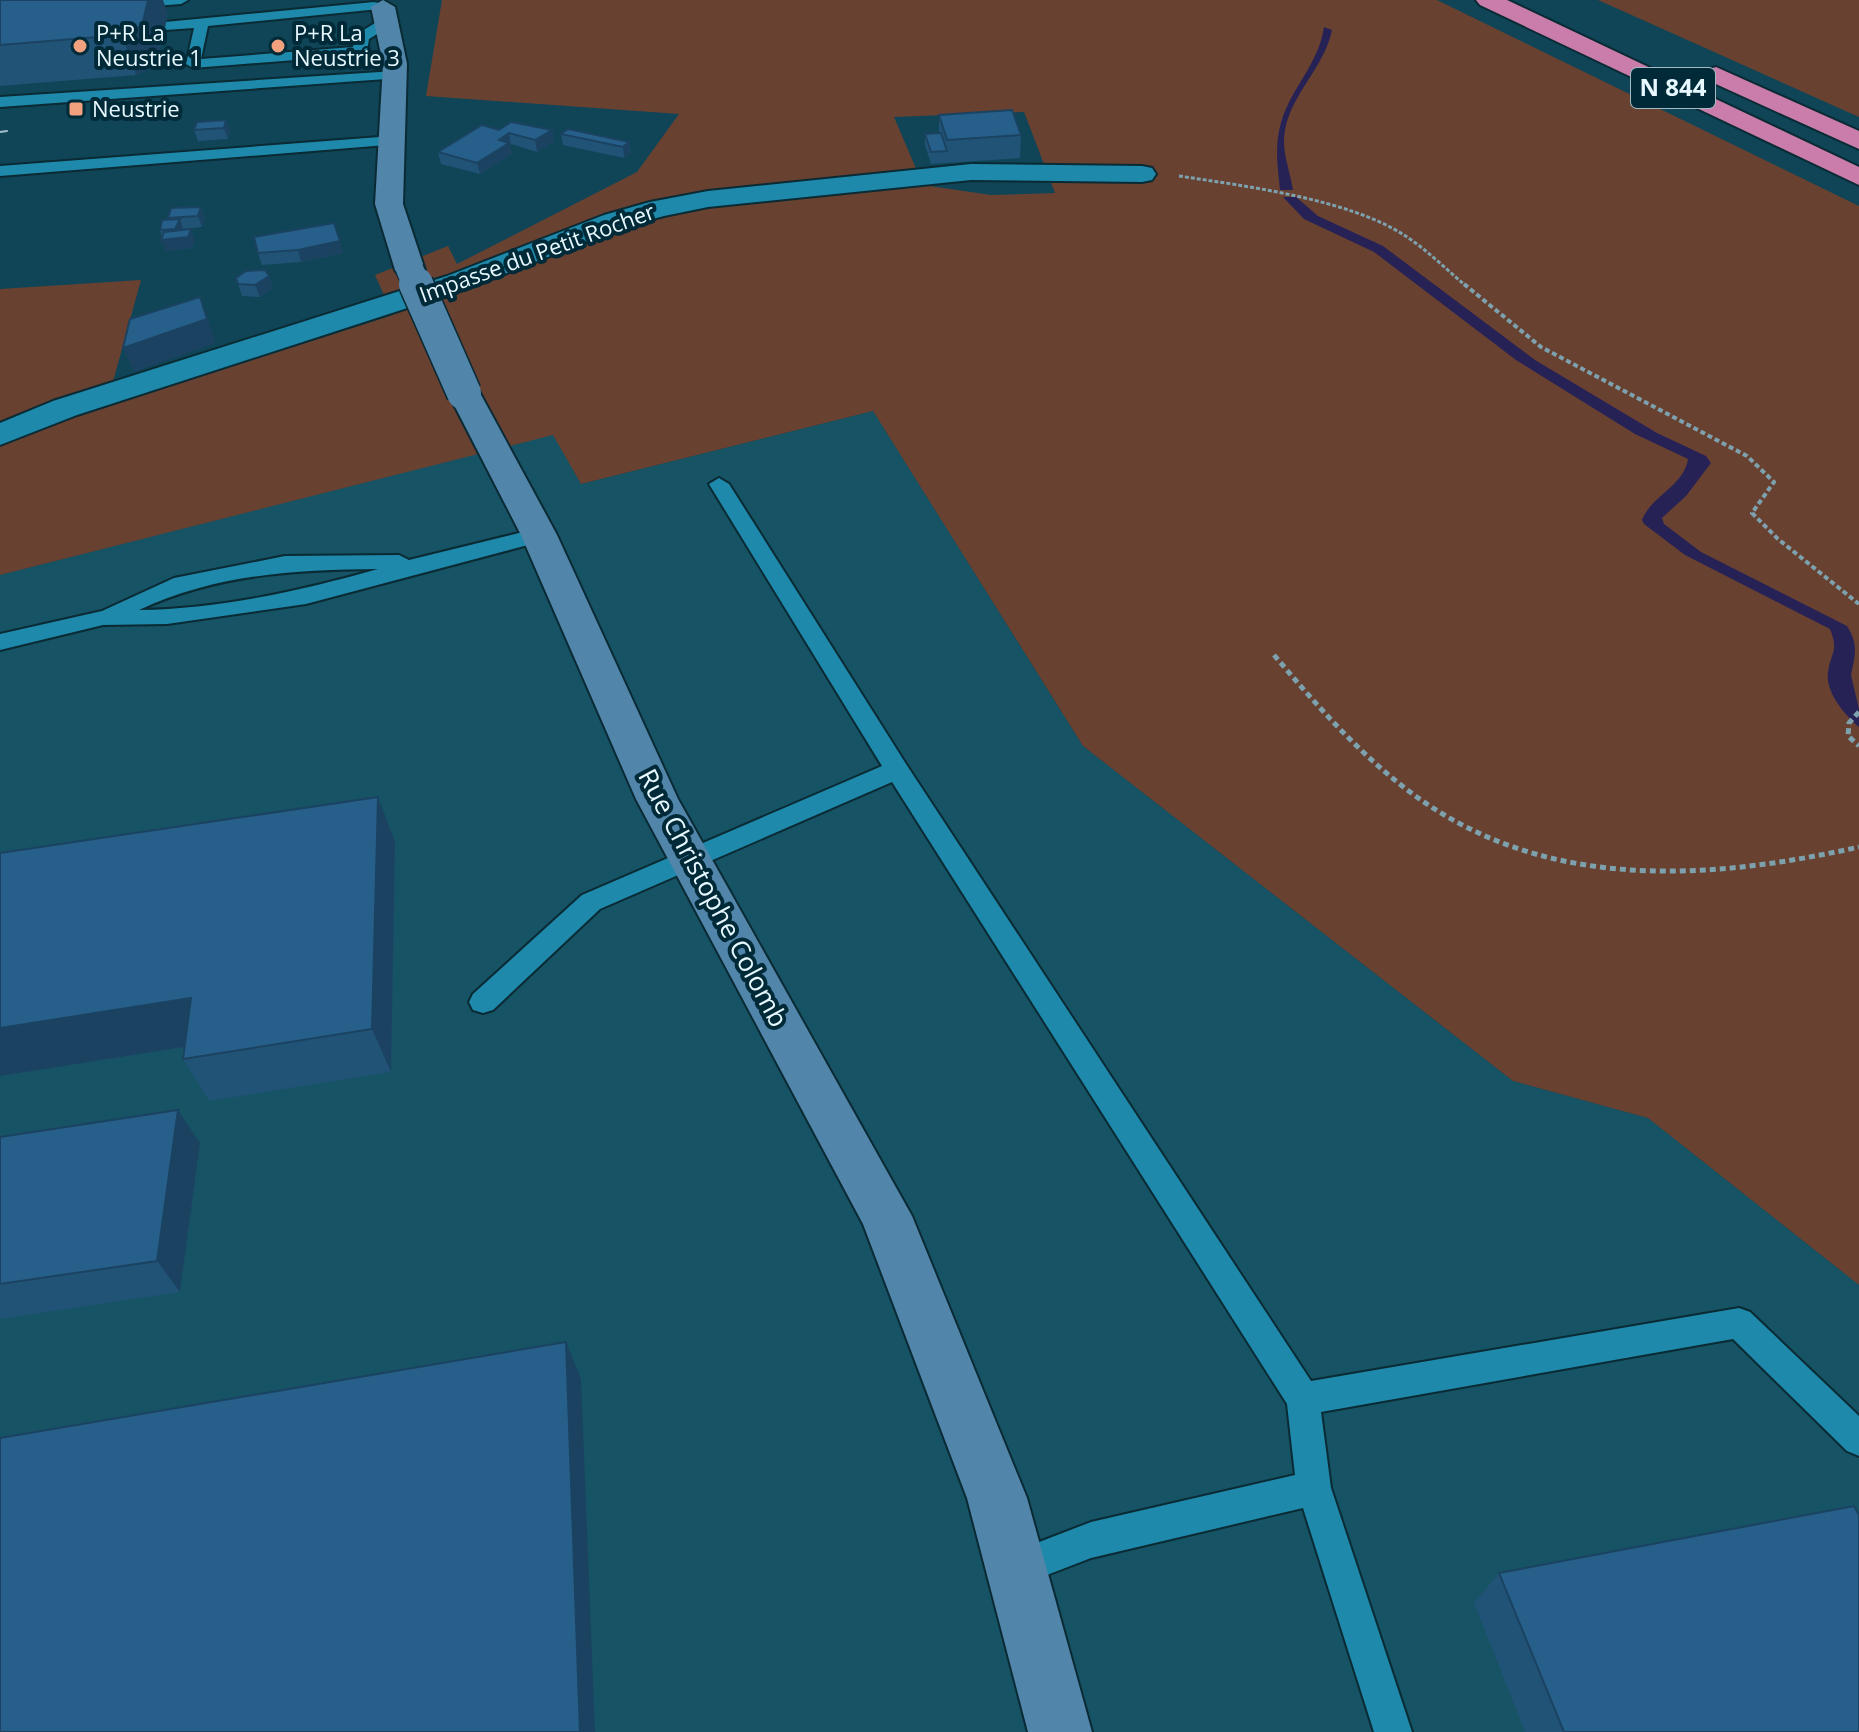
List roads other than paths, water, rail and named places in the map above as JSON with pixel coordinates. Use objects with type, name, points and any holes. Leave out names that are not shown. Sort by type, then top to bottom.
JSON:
[{"type":"highway","name":"N 844","points":[[1488,0],[1859,177]]},
{"type":"highway","name":"N 844","points":[[1692,64],[1859,141]]},
{"type":"street","name":"Rue Christophe Colomb","points":[[395,69],[411,38],[410,14],[377,9],[395,69],[389,204],[410,270],[464,393],[539,535],[657,799],[886,1216],[997,1498],[1060,1732]]},
{"type":"street","name":"Impasse du Petit Rocher","points":[[0,435],[65,408],[385,308],[614,221],[660,208],[708,199],[971,172],[1142,174]]},
{"type":"lane","points":[[106,5],[181,0]]},
{"type":"lane","points":[[201,28],[377,9]]},
{"type":"lane","points":[[165,26],[336,38],[360,51],[362,37],[377,9]]},
{"type":"lane","points":[[201,28],[193,64],[336,38]]},
{"type":"lane","points":[[0,102],[395,69]]},
{"type":"lane","points":[[0,171],[393,141]]},
{"type":"lane","points":[[719,484],[897,770],[1303,1399],[1314,1488],[1393,1732]]},
{"type":"lane","points":[[103,618],[167,617],[306,597],[423,563],[539,535]]},
{"type":"lane","points":[[0,642],[103,618],[174,585],[285,563],[423,563]]},
{"type":"lane","points":[[483,1002],[591,902],[897,770]]},
{"type":"lane","points":[[1303,1399],[1739,1323],[1859,1439]]},
{"type":"lane","points":[[1016,1569],[1091,1540],[1314,1488]]},
{"type":"tram line","points":[[0,132],[7,131]]},
{"type":"place","name":"P+R La Neustrie 1","points":[[80,46]]},
{"type":"place","name":"P+R La Neustrie 3","points":[[278,46]]},
{"type":"place","name":"Neustrie","points":[[76,109]]}]
